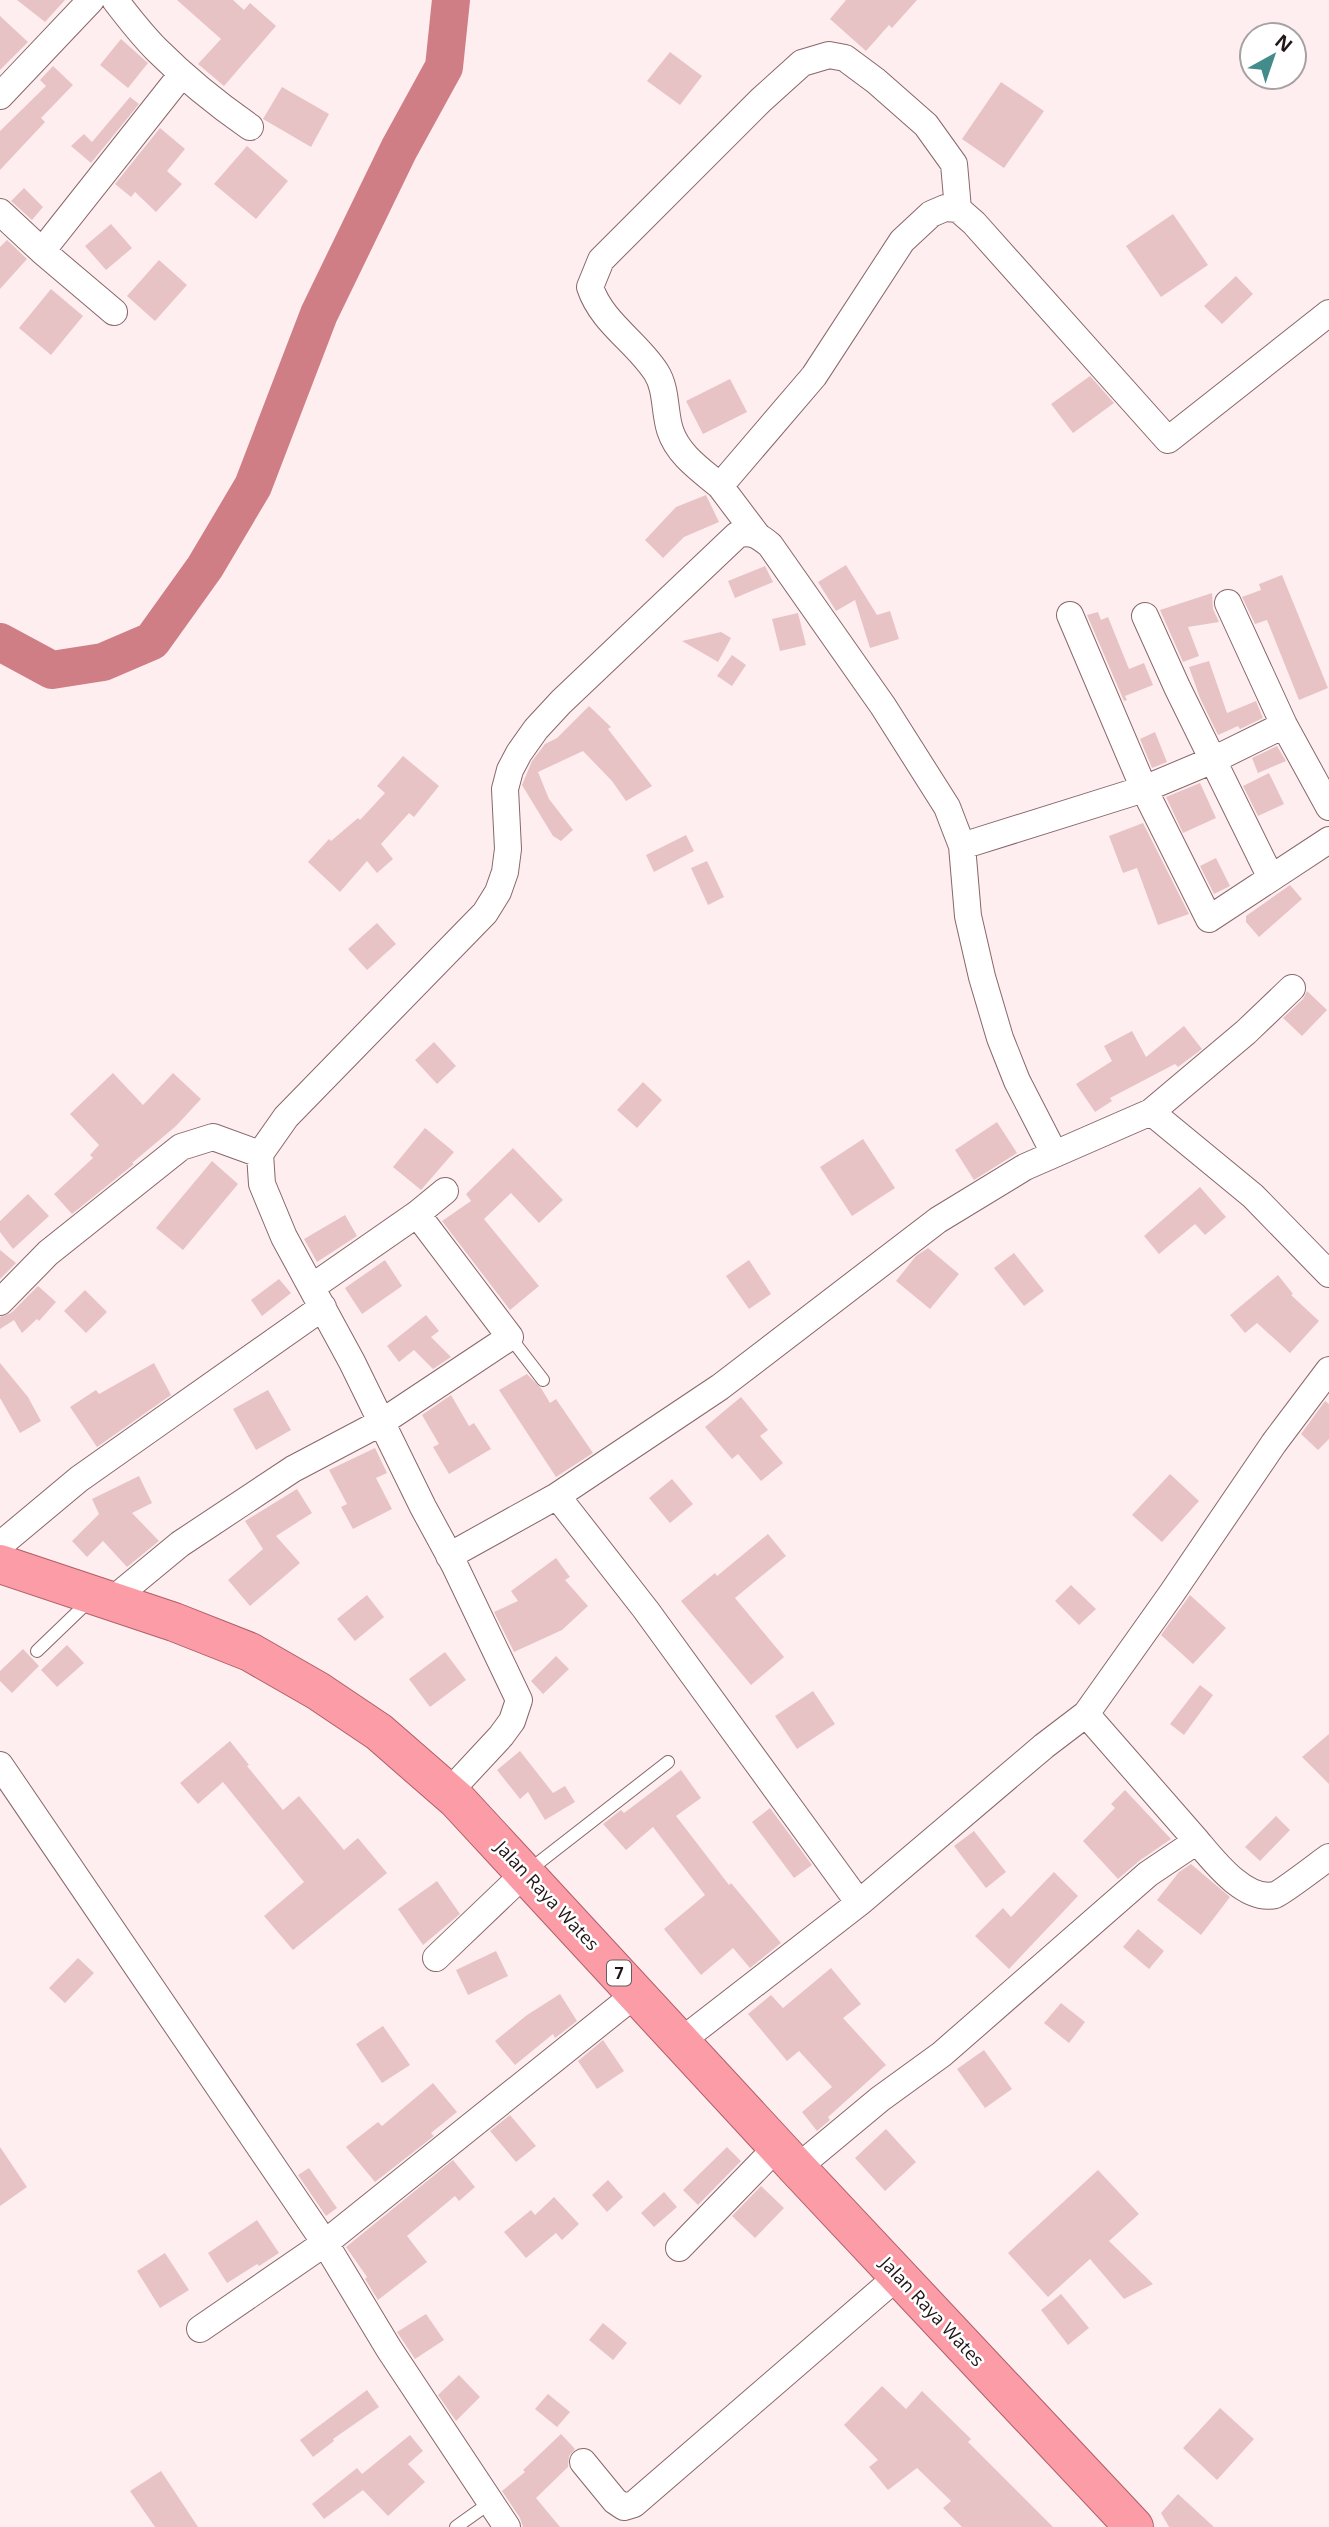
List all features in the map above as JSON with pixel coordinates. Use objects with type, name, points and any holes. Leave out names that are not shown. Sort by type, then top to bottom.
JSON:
[{"type":"highway","name":"Jalan Raya Wates","points":[[0,1564],[174,1622],[250,1652],[318,1691],[379,1732],[449,1792],[1135,2527]]},
{"type":"street","points":[[0,96],[91,0]]},
{"type":"street","points":[[115,0],[155,49],[204,94],[250,127]]},
{"type":"street","points":[[958,209],[954,164],[926,125],[845,58],[829,55],[802,63],[761,100],[600,260],[590,287],[596,305],[657,373],[666,399],[670,430],[685,457],[720,486],[757,535],[770,545],[883,706],[947,807],[962,846],[968,916],[996,1026],[1017,1081],[1054,1153]]},
{"type":"street","points":[[42,251],[182,74]]},
{"type":"street","points":[[720,486],[814,376],[902,241],[930,214],[945,208],[958,209],[974,223],[1168,440],[1329,313]]},
{"type":"street","points":[[0,212],[114,313]]},
{"type":"street","points":[[449,1792],[501,1736],[512,1720],[519,1700],[382,1422],[284,1237],[262,1184],[260,1154],[286,1117],[485,913],[498,892],[505,872],[508,849],[505,789],[510,770],[536,729],[737,535],[745,532],[757,535]]},
{"type":"street","points":[[1228,603],[1284,725],[1329,807]]},
{"type":"street","points":[[1070,615],[1144,789],[1209,919],[1329,840]]},
{"type":"street","points":[[1145,616],[1271,878]]},
{"type":"street","points":[[962,846],[1144,789],[1213,760],[1284,725]]},
{"type":"street","points":[[449,1556],[557,1496],[720,1387],[938,1220],[1026,1167],[1151,1112],[1246,1032],[1292,988]]},
{"type":"street","points":[[1151,1112],[1253,1196],[1329,1274]]},
{"type":"street","points":[[0,1302],[48,1253],[181,1147],[213,1138],[260,1154]]},
{"type":"street","points":[[0,1545],[79,1479],[317,1297],[445,1191]]},
{"type":"street","points":[[103,1598],[293,1469],[382,1422],[510,1337],[417,1214]]},
{"type":"street","points":[[681,2041],[859,1903],[1044,1746],[1086,1714],[1274,1443],[1329,1370]]},
{"type":"street","points":[[557,1496],[646,1610],[859,1903]]},
{"type":"street","points":[[1086,1714],[1230,1878],[1251,1891],[1275,1895],[1329,1857]]},
{"type":"street","points":[[0,1765],[325,2243],[389,2349],[507,2527]]},
{"type":"street","points":[[679,2248],[787,2157],[880,2099],[942,2054],[1148,1874],[1197,1841]]},
{"type":"street","points":[[436,1958],[525,1873]]},
{"type":"street","points":[[200,2329],[325,2243],[637,1993]]},
{"type":"street","points":[[583,2462],[615,2501],[624,2507],[634,2504],[898,2276]]},
{"type":"lane","points":[[510,1337],[543,1380]]},
{"type":"lane","points":[[37,1651],[103,1598]]},
{"type":"lane","points":[[525,1873],[668,1762]]},
{"type":"lane","points":[[456,2527],[491,2502]]},
{"type":"building","points":[[17,0],[65,0],[45,22]]},
{"type":"building","points":[[177,0],[233,0],[244,10],[250,3],[276,26],[224,86],[198,64],[221,39]]},
{"type":"building","points":[[846,0],[917,0],[892,28],[889,25],[866,51],[830,19]]},
{"type":"building","points":[[0,16],[28,42],[0,70]]},
{"type":"building","points":[[121,39],[148,63],[128,88],[100,65]]},
{"type":"building","points":[[670,52],[702,76],[680,105],[647,81]]},
{"type":"building","points":[[53,66],[73,85],[41,118],[45,122],[0,170],[0,131],[46,86],[40,80]]},
{"type":"building","points":[[1001,82],[1044,111],[1004,168],[962,139]]},
{"type":"building","points":[[282,87],[329,114],[311,147],[263,119]]},
{"type":"building","points":[[130,97],[139,104],[91,163],[71,146],[84,134],[92,142]]},
{"type":"building","points":[[160,128],[185,149],[167,171],[182,184],[156,212],[135,192],[131,197],[115,184]]},
{"type":"building","points":[[247,146],[288,181],[256,219],[214,184]]},
{"type":"building","points":[[24,188],[43,207],[32,220],[11,201]]},
{"type":"building","points":[[1173,214],[1208,265],[1161,297],[1126,246]]},
{"type":"building","points":[[111,224],[132,248],[106,270],[85,246]]},
{"type":"building","points":[[7,240],[27,259],[0,289],[0,247]]},
{"type":"building","points":[[159,260],[187,285],[155,321],[127,296]]},
{"type":"building","points":[[1236,276],[1253,294],[1222,324],[1204,306]]},
{"type":"building","points":[[51,289],[83,316],[51,355],[19,328]]},
{"type":"building","points":[[1090,376],[1114,403],[1073,433],[1051,404]]},
{"type":"building","points":[[730,379],[747,412],[703,434],[686,401]]},
{"type":"building","points":[[706,495],[719,522],[684,537],[663,558],[645,540],[676,507]]},
{"type":"building","points":[[846,565],[877,615],[890,611],[899,639],[870,648],[855,600],[836,611],[818,582]]},
{"type":"building","points":[[765,566],[773,582],[735,598],[728,581]]},
{"type":"building","points":[[1282,575],[1328,688],[1299,700],[1267,620],[1255,624],[1242,597],[1261,590],[1259,584]]},
{"type":"building","points":[[1212,593],[1213,609],[1219,622],[1188,627],[1199,656],[1183,662],[1160,610]]},
{"type":"building","points":[[1098,612],[1101,620],[1108,617],[1129,669],[1144,663],[1153,685],[1125,696],[1127,700],[1124,701],[1087,615]]},
{"type":"building","points":[[798,613],[806,645],[780,651],[772,619]]},
{"type":"building","points":[[721,632],[731,638],[718,662],[682,641]]},
{"type":"building","points":[[732,655],[746,665],[732,686],[717,676]]},
{"type":"building","points":[[1209,661],[1227,713],[1256,701],[1263,718],[1240,729],[1238,726],[1218,735],[1189,667]]},
{"type":"building","points":[[589,706],[611,727],[608,729],[652,786],[626,801],[612,781],[583,751],[538,772],[549,799],[573,830],[561,841],[553,836],[522,785],[532,761],[545,744],[557,738]]},
{"type":"building","points":[[1155,732],[1167,762],[1152,768],[1140,739]]},
{"type":"building","points":[[1277,746],[1286,761],[1258,773],[1252,758]]},
{"type":"building","points":[[403,756],[439,786],[414,817],[409,813],[381,844],[393,859],[377,873],[367,861],[340,892],[308,862],[329,839],[331,841],[358,818],[360,820],[385,793],[377,786]]},
{"type":"building","points":[[1269,773],[1284,804],[1258,816],[1243,786]]},
{"type":"building","points":[[1200,783],[1216,818],[1183,833],[1166,797]]},
{"type":"building","points":[[1143,823],[1189,914],[1158,925],[1137,868],[1123,873],[1109,836]]},
{"type":"building","points":[[686,835],[694,851],[654,872],[646,855]]},
{"type":"building","points":[[1216,858],[1230,886],[1214,894],[1200,866]]},
{"type":"building","points":[[707,861],[724,897],[708,905],[691,868]]},
{"type":"building","points":[[1290,885],[1302,899],[1259,937],[1246,922],[1246,916]]},
{"type":"building","points":[[377,923],[396,944],[367,970],[348,949]]},
{"type":"building","points":[[1307,991],[1327,1010],[1302,1036],[1283,1018],[1303,999]]},
{"type":"building","points":[[1184,1026],[1202,1049],[1178,1067],[1175,1064],[1110,1098],[1112,1101],[1095,1112],[1076,1084],[1112,1061],[1104,1046],[1132,1031],[1146,1057]]},
{"type":"building","points":[[434,1042],[456,1066],[437,1084],[415,1060]]},
{"type":"building","points":[[113,1073],[143,1105],[173,1073],[201,1099],[176,1126],[132,1163],[134,1164],[72,1214],[54,1194],[93,1158],[90,1155],[99,1145],[70,1114]]},
{"type":"building","points":[[643,1082],[662,1100],[637,1128],[617,1110]]},
{"type":"building","points":[[997,1122],[1017,1153],[974,1180],[955,1150]]},
{"type":"building","points":[[425,1128],[454,1152],[421,1190],[393,1167]]},
{"type":"building","points":[[863,1139],[895,1188],[852,1216],[820,1167]]},
{"type":"building","points":[[513,1148],[563,1200],[539,1223],[511,1193],[484,1219],[539,1286],[510,1310],[442,1221],[471,1201],[466,1194]]},
{"type":"building","points":[[212,1161],[238,1184],[183,1250],[156,1228]]},
{"type":"building","points":[[1200,1187],[1226,1217],[1205,1235],[1195,1224],[1159,1254],[1144,1236]]},
{"type":"building","points":[[28,1194],[49,1216],[13,1249],[0,1232],[0,1221]]},
{"type":"building","points":[[345,1215],[357,1236],[317,1262],[304,1239]]},
{"type":"building","points":[[928,1248],[959,1274],[930,1309],[896,1281],[916,1256]]},
{"type":"building","points":[[0,1250],[16,1263],[0,1279]]},
{"type":"building","points":[[1014,1253],[1044,1291],[1024,1306],[994,1268]]},
{"type":"building","points":[[385,1260],[402,1286],[362,1314],[345,1288]]},
{"type":"building","points":[[749,1260],[771,1294],[749,1309],[726,1276]]},
{"type":"building","points":[[1278,1275],[1293,1294],[1291,1295],[1319,1321],[1290,1353],[1257,1323],[1245,1333],[1230,1315]]},
{"type":"building","points":[[279,1279],[291,1293],[262,1316],[251,1300]]},
{"type":"building","points":[[38,1286],[56,1302],[39,1321],[37,1319],[22,1333],[14,1320],[0,1329],[0,1317],[11,1313]]},
{"type":"building","points":[[85,1290],[107,1312],[86,1333],[64,1311]]},
{"type":"building","points":[[426,1315],[439,1331],[431,1337],[451,1357],[433,1369],[414,1350],[399,1362],[387,1346]]},
{"type":"building","points":[[0,1363],[28,1397],[41,1421],[20,1433],[0,1398]]},
{"type":"building","points":[[154,1363],[171,1395],[97,1447],[70,1407],[96,1390],[99,1394]]},
{"type":"building","points":[[527,1374],[541,1388],[550,1403],[556,1399],[593,1453],[556,1477],[499,1390]]},
{"type":"building","points":[[268,1390],[291,1430],[256,1450],[233,1409]]},
{"type":"building","points":[[451,1395],[469,1426],[474,1423],[491,1449],[449,1474],[433,1447],[439,1444],[422,1415]]},
{"type":"building","points":[[741,1397],[768,1430],[760,1436],[783,1463],[761,1481],[738,1454],[732,1459],[705,1427]]},
{"type":"building","points":[[1325,1401],[1329,1404],[1329,1439],[1318,1450],[1301,1434]]},
{"type":"building","points":[[375,1448],[387,1473],[376,1478],[392,1509],[353,1529],[341,1507],[347,1504],[329,1470]]},
{"type":"building","points":[[1170,1474],[1199,1501],[1162,1542],[1132,1515]]},
{"type":"building","points":[[139,1476],[152,1503],[132,1513],[159,1541],[127,1567],[103,1541],[87,1557],[72,1541],[99,1514],[92,1499]]},
{"type":"building","points":[[672,1479],[693,1504],[670,1523],[649,1498]]},
{"type":"building","points":[[297,1489],[312,1513],[276,1536],[300,1563],[250,1606],[228,1580],[263,1549],[245,1521]]},
{"type":"building","points":[[768,1534],[786,1556],[735,1598],[784,1657],[751,1685],[681,1601],[715,1573],[717,1576]]},
{"type":"building","points":[[556,1558],[570,1577],[565,1580],[588,1606],[562,1630],[514,1652],[494,1612],[518,1601],[511,1591]]},
{"type":"building","points":[[1071,1585],[1096,1609],[1079,1625],[1055,1601]]},
{"type":"building","points":[[367,1595],[384,1617],[355,1641],[337,1619]]},
{"type":"building","points":[[1190,1595],[1226,1628],[1193,1664],[1161,1635]]},
{"type":"building","points":[[67,1645],[84,1663],[57,1687],[41,1670]]},
{"type":"building","points":[[23,1649],[39,1666],[12,1693],[0,1681],[0,1671]]},
{"type":"building","points":[[445,1652],[466,1680],[430,1707],[409,1679]]},
{"type":"building","points":[[556,1656],[569,1669],[543,1694],[531,1681]]},
{"type":"building","points":[[1200,1685],[1213,1695],[1184,1735],[1170,1724]]},
{"type":"building","points":[[813,1691],[835,1724],[797,1749],[775,1716]]},
{"type":"building","points":[[1329,1734],[1329,1784],[1302,1757]]},
{"type":"building","points":[[230,1741],[283,1810],[299,1796],[344,1850],[358,1838],[387,1873],[293,1950],[264,1916],[304,1882],[223,1782],[198,1804],[180,1783]]},
{"type":"building","points":[[520,1751],[553,1793],[565,1786],[575,1802],[545,1820],[528,1792],[520,1799],[497,1770]]},
{"type":"building","points":[[681,1770],[701,1798],[676,1816],[729,1885],[731,1883],[781,1943],[750,1968],[733,1948],[701,1975],[664,1929],[705,1895],[653,1827],[626,1850],[603,1824],[621,1810],[624,1813]]},
{"type":"building","points":[[1125,1790],[1171,1839],[1118,1879],[1083,1841],[1115,1808],[1111,1804]]},
{"type":"building","points":[[770,1808],[812,1865],[794,1878],[752,1822]]},
{"type":"building","points":[[1276,1816],[1290,1830],[1260,1861],[1245,1847]]},
{"type":"building","points":[[974,1831],[1006,1872],[986,1888],[954,1846]]},
{"type":"building","points":[[1191,1864],[1230,1897],[1201,1935],[1157,1900],[1179,1872]]},
{"type":"building","points":[[1054,1872],[1078,1896],[1009,1969],[975,1936],[1003,1908],[1011,1917]]},
{"type":"building","points":[[437,1881],[460,1914],[423,1945],[398,1909]]},
{"type":"building","points":[[1138,1929],[1164,1951],[1149,1969],[1123,1947]]},
{"type":"building","points":[[496,1951],[508,1976],[468,1995],[456,1970]]},
{"type":"building","points":[[78,1958],[94,1973],[65,2003],[49,1988]]},
{"type":"building","points":[[831,1968],[861,2004],[843,2018],[886,2065],[828,2117],[830,2120],[817,2131],[802,2112],[832,2087],[799,2051],[787,2061],[748,2014],[771,1995],[783,2008]]},
{"type":"building","points":[[560,1994],[577,2021],[555,2038],[553,2034],[515,2065],[495,2041],[527,2015]]},
{"type":"building","points":[[1061,2003],[1085,2022],[1069,2043],[1044,2023]]},
{"type":"building","points":[[383,2026],[410,2065],[382,2083],[356,2044]]},
{"type":"building","points":[[603,2040],[624,2071],[597,2089],[578,2061]]},
{"type":"building","points":[[984,2050],[1012,2089],[985,2108],[957,2069]]},
{"type":"building","points":[[433,2083],[457,2112],[431,2133],[434,2136],[375,2182],[346,2147],[378,2122],[382,2126]]},
{"type":"building","points":[[510,2115],[536,2146],[516,2162],[490,2131]]},
{"type":"building","points":[[886,2129],[916,2162],[885,2191],[855,2158]]},
{"type":"building","points":[[0,2147],[27,2187],[0,2206]]},
{"type":"building","points":[[727,2147],[741,2161],[698,2205],[683,2190]]},
{"type":"building","points":[[453,2160],[475,2187],[459,2201],[455,2196],[407,2236],[427,2262],[378,2300],[365,2279],[367,2277],[346,2247]]},
{"type":"building","points":[[309,2168],[337,2208],[326,2216],[298,2175]]},
{"type":"building","points":[[1098,2170],[1139,2214],[1109,2241],[1153,2284],[1124,2299],[1090,2259],[1048,2297],[1008,2253]]},
{"type":"building","points":[[608,2180],[623,2197],[607,2212],[592,2195]]},
{"type":"building","points":[[761,2186],[784,2208],[755,2238],[732,2216]]},
{"type":"building","points":[[664,2192],[677,2207],[654,2227],[641,2213]]},
{"type":"building","points":[[554,2197],[579,2224],[562,2240],[556,2233],[526,2258],[504,2232],[531,2210],[535,2215]]},
{"type":"building","points":[[257,2220],[279,2253],[227,2283],[208,2253]]},
{"type":"building","points":[[165,2253],[189,2290],[160,2308],[137,2271]]},
{"type":"building","points":[[1061,2294],[1089,2328],[1068,2345],[1041,2310]]},
{"type":"building","points":[[426,2314],[444,2340],[415,2359],[397,2332]]},
{"type":"building","points":[[603,2323],[627,2343],[613,2360],[589,2340]]},
{"type":"building","points":[[459,2375],[480,2397],[456,2421],[438,2395]]},
{"type":"building","points":[[882,2386],[906,2409],[922,2391],[971,2439],[968,2442],[1053,2527],[962,2527],[943,2508],[951,2501],[917,2468],[888,2490],[869,2467],[878,2460],[844,2425]]},
{"type":"building","points":[[367,2390],[379,2407],[333,2439],[334,2441],[313,2457],[300,2440]]},
{"type":"building","points":[[548,2394],[570,2412],[557,2427],[535,2409]]},
{"type":"building","points":[[1220,2408],[1254,2439],[1217,2480],[1183,2448]]},
{"type":"building","points":[[561,2434],[575,2449],[569,2456],[568,2467],[536,2498],[560,2527],[523,2527],[502,2491],[525,2472],[523,2470]]},
{"type":"building","points":[[410,2435],[423,2451],[408,2464],[425,2482],[388,2516],[363,2490],[324,2519],[312,2504],[357,2468],[362,2474]]},
{"type":"building","points":[[161,2471],[198,2527],[155,2527],[130,2491]]},
{"type":"building","points":[[1178,2494],[1214,2527],[1169,2527],[1161,2513]]},
{"type":"waterway","points":[[0,642],[52,670],[103,662],[152,641],[205,567],[253,486],[319,314],[399,149],[444,67],[451,0]]}]
